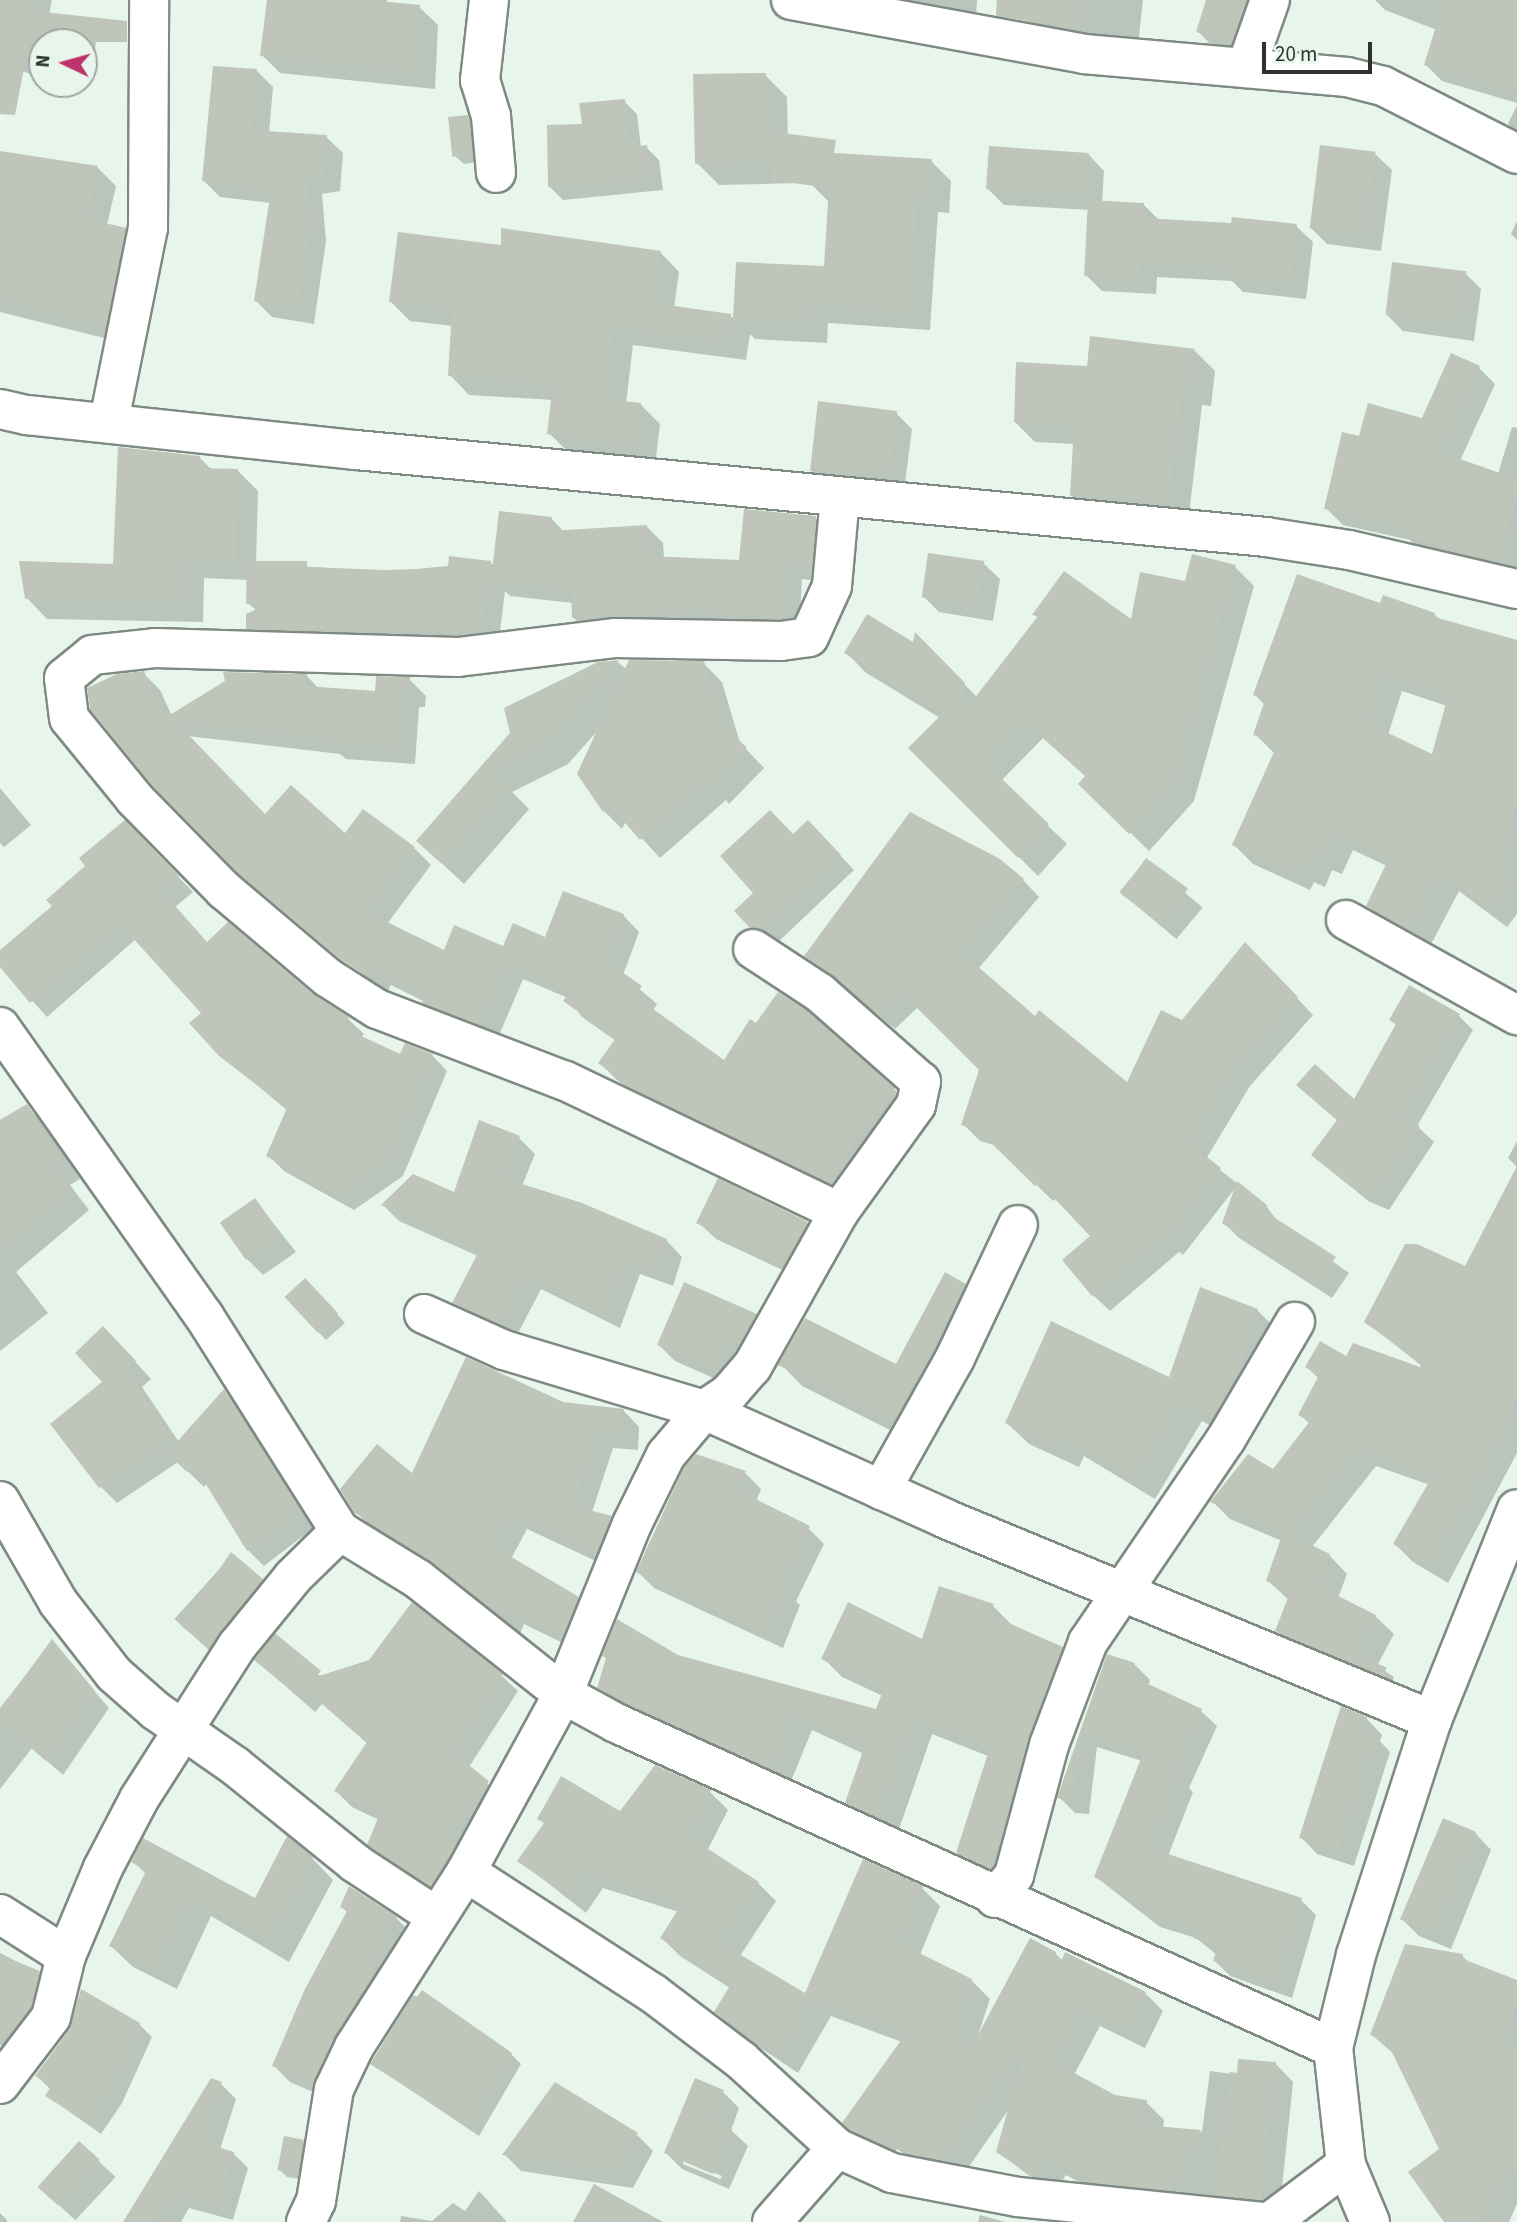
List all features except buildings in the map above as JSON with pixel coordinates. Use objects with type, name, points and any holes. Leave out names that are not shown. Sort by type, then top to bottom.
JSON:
[{"type":"street","points":[[109,421],[148,228],[149,0]]},
{"type":"street","points":[[489,0],[480,80],[491,116],[496,173]]},
{"type":"street","points":[[1246,68],[1270,0]]},
{"type":"street","points":[[809,2],[1084,54],[1347,77],[1383,86],[1517,154]]},
{"type":"street","points":[[0,409],[27,415],[109,421],[356,450],[1266,537],[1349,550],[1517,589]]},
{"type":"street","points":[[839,1212],[565,1081],[377,1009],[327,977],[224,890],[135,799],[69,718],[64,678],[92,655],[155,648],[458,657],[616,638],[781,641],[809,637],[832,586],[840,496]]},
{"type":"street","points":[[1346,920],[1517,1015]]},
{"type":"street","points":[[306,2222],[316,2201],[334,2089],[354,2047],[466,1872],[564,1694],[632,1524],[666,1455],[704,1410],[729,1393],[752,1367],[839,1212],[916,1105],[921,1082],[820,993],[753,949]]},
{"type":"street","points":[[0,1027],[204,1316],[340,1531],[428,1587],[564,1694],[616,1723],[702,1759],[995,1898],[1333,2048]]},
{"type":"street","points":[[881,1490],[955,1358],[1018,1225]]},
{"type":"street","points":[[424,1314],[504,1350],[704,1410],[881,1490],[1432,1720]]},
{"type":"street","points":[[995,1898],[1014,1875],[1049,1745],[1093,1633],[1226,1440],[1294,1322]]},
{"type":"street","points":[[0,1501],[58,1602],[114,1674],[184,1732],[235,1766],[355,1863],[437,1917]]},
{"type":"street","points":[[1370,2222],[1346,2165],[1333,2048],[1356,1955],[1432,1720],[1517,1509]]},
{"type":"street","points":[[0,2084],[51,2017],[66,1956],[103,1868],[139,1799],[237,1646],[293,1577],[340,1531]]},
{"type":"street","points":[[466,1872],[654,1994],[741,2060],[837,2148],[892,2174],[959,2189],[1148,2214],[1263,2222]]},
{"type":"street","points":[[0,1914],[66,1956]]},
{"type":"street","points":[[772,2222],[837,2148]]},
{"type":"street","points":[[1270,2222],[1346,2165]]}]
